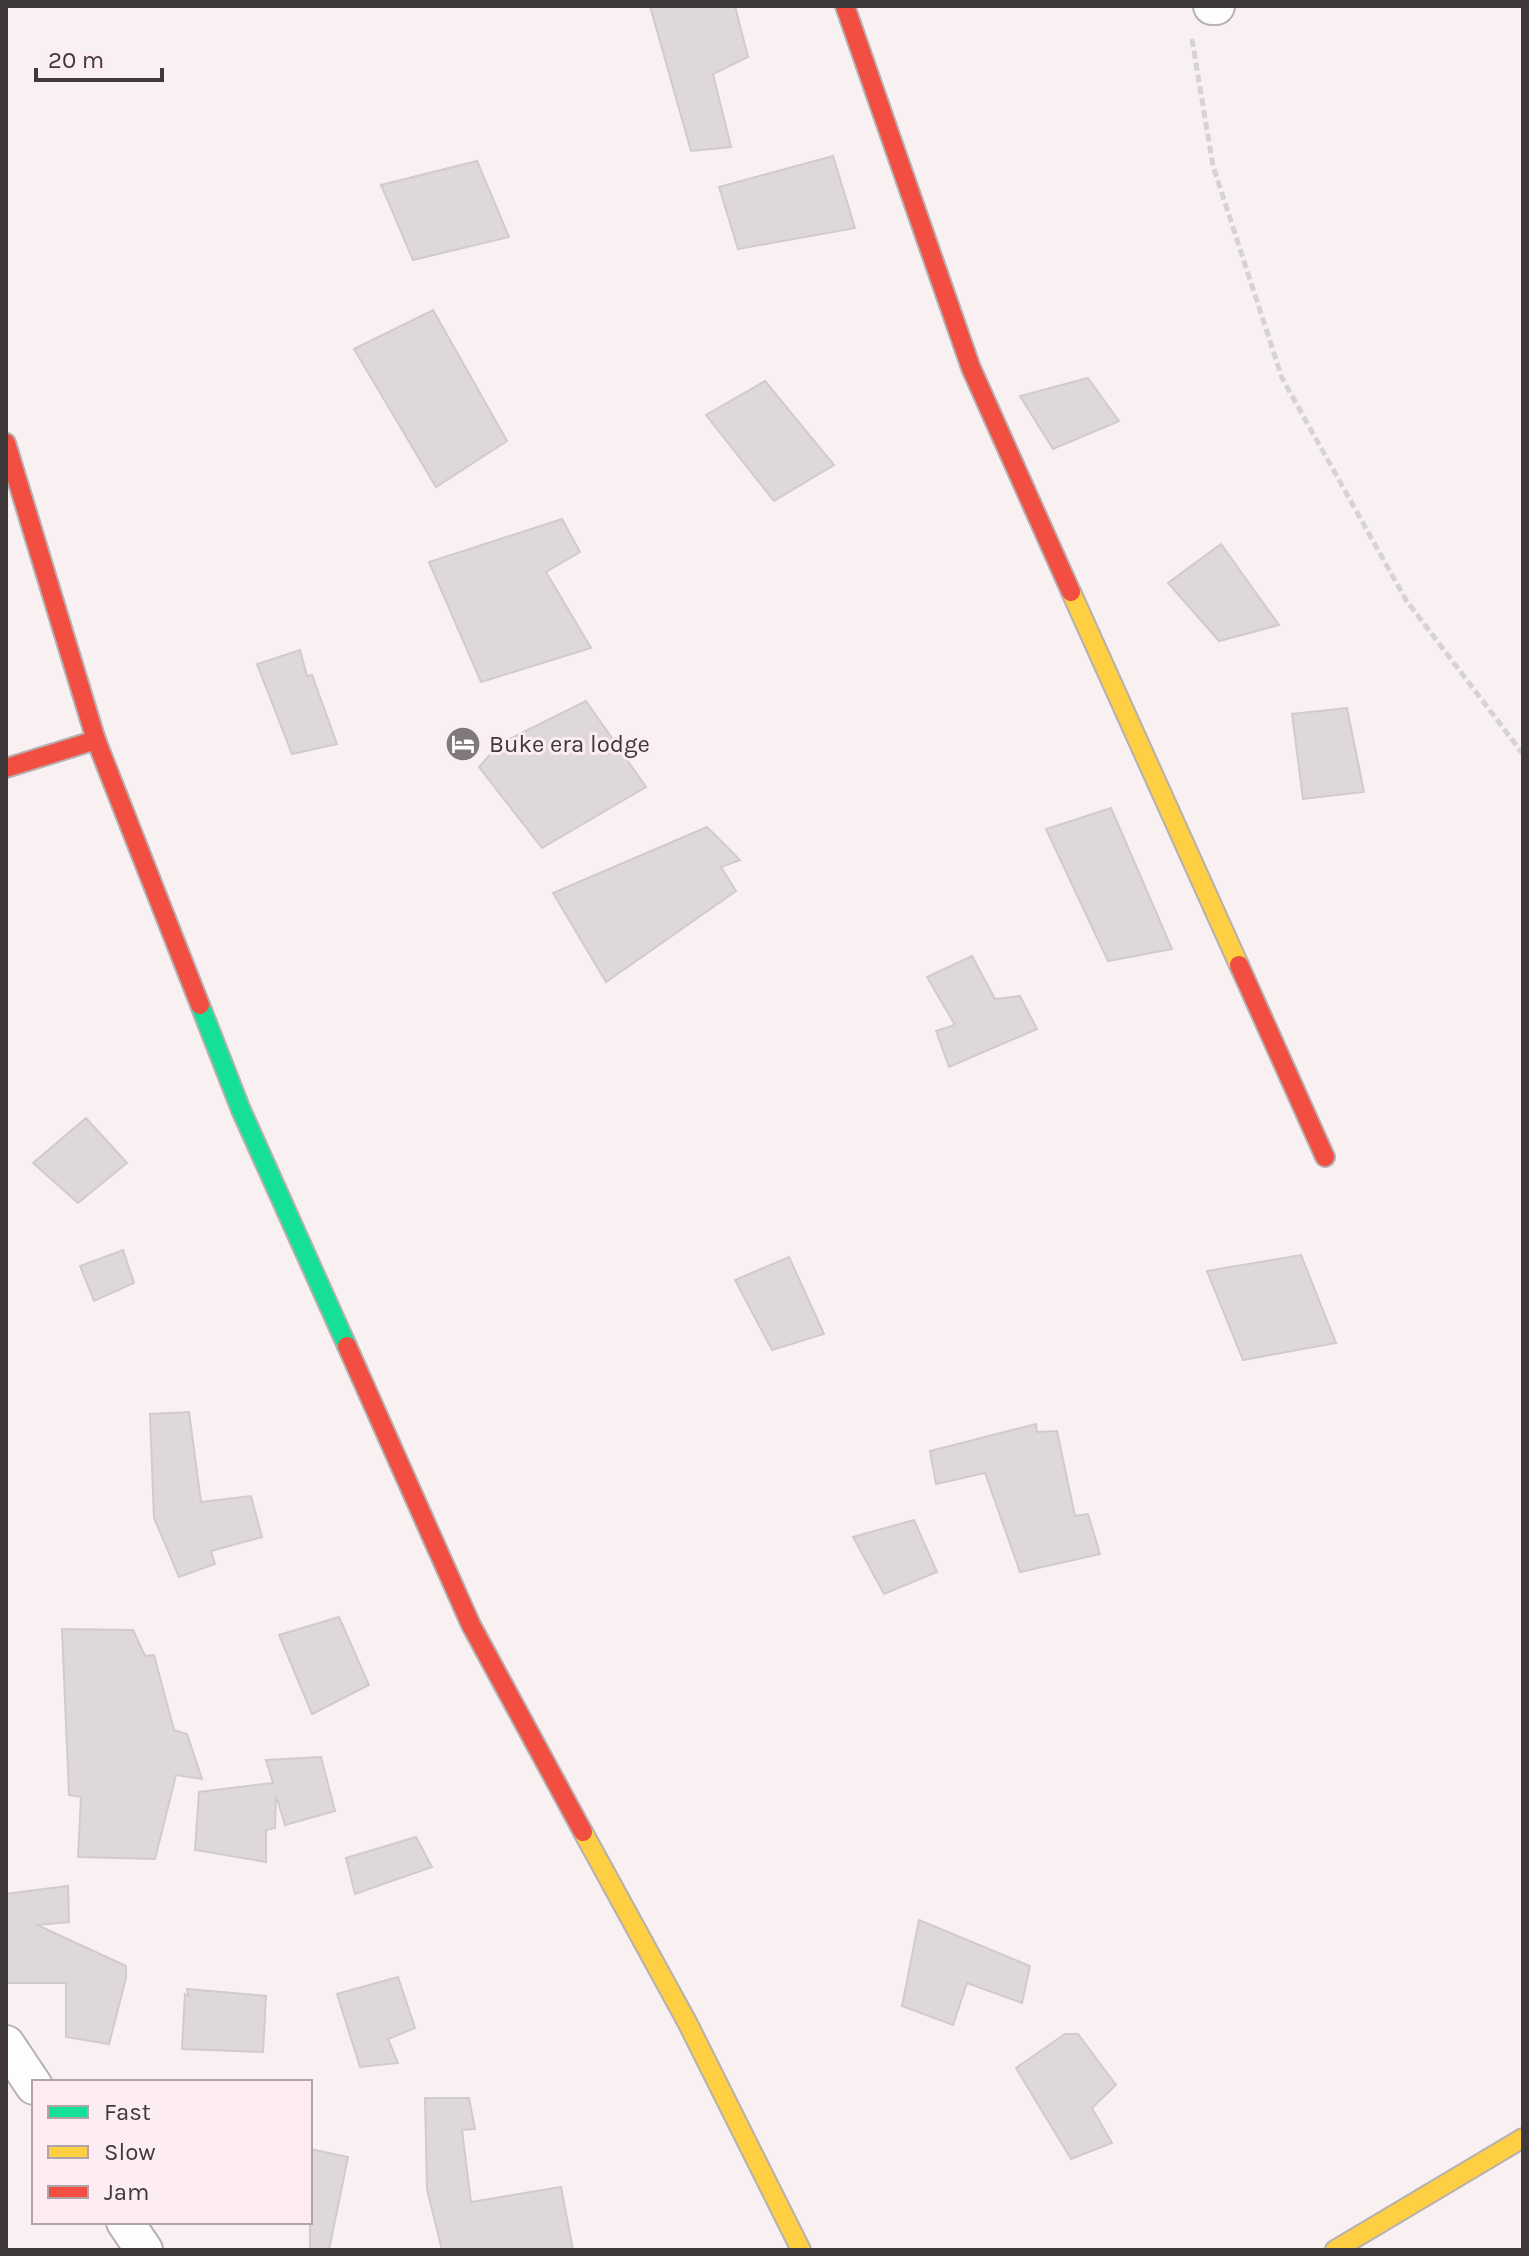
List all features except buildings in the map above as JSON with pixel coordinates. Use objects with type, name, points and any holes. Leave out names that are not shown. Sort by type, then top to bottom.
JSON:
[{"type":"main road","points":[[845,6],[971,368],[1325,1157]]},
{"type":"main road","points":[[6,443],[96,740],[241,1110],[471,1625],[687,2022],[801,2250]]},
{"type":"main road","points":[[6,768],[96,740]]},
{"type":"main road","points":[[1335,2250],[1523,2138]]},
{"type":"street","points":[[6,2044],[32,2083]]},
{"type":"street","points":[[126,2224],[144,2250]]},
{"type":"path","points":[[1191,35],[1213,166],[1282,378],[1406,600],[1523,754]]},
{"type":"traffic: fast","points":[[200,1005],[241,1110],[347,1346]]},
{"type":"traffic: slow","points":[[1071,592],[1239,965]]},
{"type":"traffic: slow","points":[[583,1832],[687,2022],[801,2250]]},
{"type":"traffic: slow","points":[[1335,2250],[1523,2138]]},
{"type":"traffic: jam","points":[[845,6],[971,368],[1071,592]]},
{"type":"traffic: jam","points":[[6,443],[96,740],[200,1005]]},
{"type":"traffic: jam","points":[[6,768],[96,740]]},
{"type":"traffic: jam","points":[[1239,965],[1325,1157]]},
{"type":"traffic: jam","points":[[347,1346],[471,1625],[583,1832]]},
{"type":"place","name":"Buke era lodge","points":[[463,744]]}]
